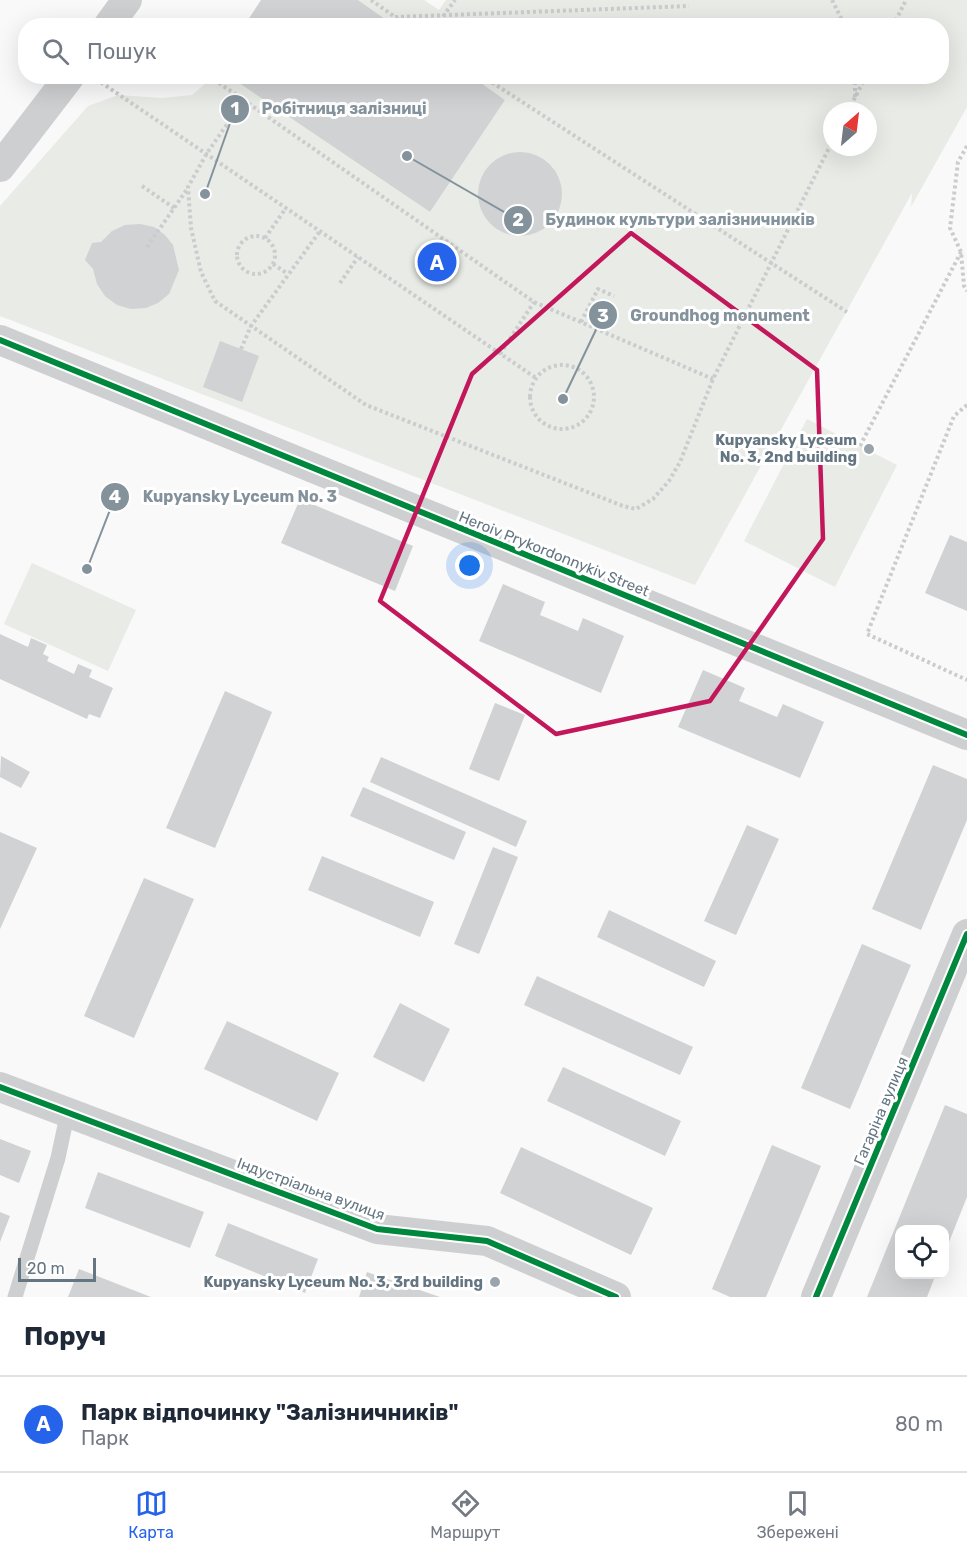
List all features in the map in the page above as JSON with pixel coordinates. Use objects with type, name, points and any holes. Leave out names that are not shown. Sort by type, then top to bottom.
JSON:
[{"type":"street","points":[[114,18],[127,0]]},
{"type":"street","points":[[0,167],[64,84]]},
{"type":"street","name":"Heroiv Prykordonnykiv Street","points":[[0,340],[967,735]]},
{"type":"street","name":"Гагаріна вулиця","points":[[816,1297],[967,934]]},
{"type":"street","name":"Індустріальна вулиця","points":[[0,1087],[377,1228],[487,1241],[616,1297]]},
{"type":"lane","points":[[15,1297],[58,1158],[68,1111]]},
{"type":"path","points":[[371,0],[395,17],[689,6]]},
{"type":"path","points":[[443,18],[455,0]]},
{"type":"path","points":[[832,0],[841,18]]},
{"type":"path","points":[[897,18],[906,0]]},
{"type":"path","points":[[105,84],[536,378]]},
{"type":"path","points":[[221,84],[534,302],[713,379]]},
{"type":"path","points":[[494,84],[847,312]]},
{"type":"path","points":[[855,84],[855,98]]},
{"type":"path","points":[[853,102],[862,84]]},
{"type":"path","points":[[147,247],[244,100]]},
{"type":"path","points":[[967,146],[958,162],[950,228],[961,252],[964,286],[967,291]]},
{"type":"path","points":[[188,187],[191,228],[206,282],[215,301],[251,327],[366,405],[623,507],[636,509],[653,499],[669,481],[680,462],[713,379],[825,156]]},
{"type":"path","points":[[142,186],[174,208]]},
{"type":"path","points":[[265,238],[286,208]]},
{"type":"path","points":[[241,349],[251,327],[320,231]]},
{"type":"path","points":[[252,236],[265,238],[273,246],[273,264],[264,273],[252,274],[241,268],[238,261],[238,249],[241,243],[252,236]]},
{"type":"path","points":[[860,446],[961,252]]},
{"type":"path","points":[[340,283],[358,257]]},
{"type":"path","points":[[273,264],[288,274]]},
{"type":"path","points":[[581,322],[598,289],[614,296]]},
{"type":"path","points":[[500,354],[534,302]]},
{"type":"path","points":[[560,365],[581,371],[593,387],[593,408],[588,417],[571,429],[550,428],[541,422],[534,414],[530,403],[530,392],[536,378],[549,367],[560,365]]},
{"type":"path","points":[[967,405],[954,416],[867,634],[967,680]]},
{"type":"highlighted area","points":[[631,233],[817,370],[823,539],[710,701],[556,734],[380,601],[472,374]]},
{"type":"shaded area","points":[[358,0],[424,0],[439,10],[446,0],[967,0],[967,107],[911,207],[912,193],[695,585],[0,316],[0,206],[88,106],[118,95],[162,98],[192,95],[205,84],[240,84],[430,212],[505,100],[481,84],[949,84],[949,18],[384,18]]},
{"type":"shaded area","points":[[807,419],[897,465],[835,587],[744,541]]},
{"type":"shaded area","points":[[32,563],[136,610],[108,671],[4,624]]},
{"type":"building","points":[[261,0],[358,0],[384,18],[249,18]]},
{"type":"building","points":[[240,84],[482,84],[505,100],[430,212]]},
{"type":"building","points":[[520,152],[543,159],[555,171],[562,194],[555,217],[543,229],[520,236],[497,229],[485,217],[478,194],[485,171],[497,159]]},
{"type":"building","points":[[140,224],[154,227],[165,235],[173,245],[179,270],[169,294],[158,303],[146,308],[131,309],[117,305],[105,296],[97,284],[93,269],[85,260],[92,243],[101,242],[112,231],[125,225]]},
{"type":"building","points":[[220,341],[259,356],[242,402],[203,387]]},
{"type":"building","points":[[300,499],[413,546],[395,591],[281,543]]},
{"type":"building","points":[[950,535],[967,542],[967,611],[925,593]]},
{"type":"building","points":[[503,584],[545,602],[540,615],[578,631],[583,618],[624,636],[601,693],[479,641]]},
{"type":"building","points":[[0,634],[28,647],[31,638],[47,645],[43,654],[49,657],[47,661],[74,674],[78,664],[92,670],[89,677],[113,688],[100,718],[89,714],[87,719],[0,679]]},
{"type":"building","points":[[703,670],[745,688],[739,701],[777,717],[783,704],[824,722],[800,778],[678,727]]},
{"type":"building","points":[[225,691],[272,712],[215,848],[166,828]]},
{"type":"building","points":[[495,703],[525,715],[499,781],[469,769]]},
{"type":"building","points":[[1,756],[30,772],[21,788],[0,777]]},
{"type":"building","points":[[381,757],[527,821],[516,847],[370,782]]},
{"type":"building","points":[[933,765],[967,779],[967,820],[921,930],[872,909]]},
{"type":"building","points":[[363,787],[466,832],[454,860],[350,816]]},
{"type":"building","points":[[747,825],[779,839],[736,935],[704,921]]},
{"type":"building","points":[[0,832],[37,848],[0,929]]},
{"type":"building","points":[[493,847],[518,857],[479,954],[454,944]]},
{"type":"building","points":[[322,856],[434,902],[420,937],[308,890]]},
{"type":"building","points":[[144,878],[194,899],[134,1038],[84,1016]]},
{"type":"building","points":[[609,910],[716,961],[704,987],[597,937]]},
{"type":"building","points":[[862,944],[911,965],[850,1109],[801,1088]]},
{"type":"building","points":[[537,976],[693,1047],[680,1075],[524,1005]]},
{"type":"building","points":[[400,1003],[450,1029],[424,1082],[373,1057]]},
{"type":"building","points":[[227,1021],[339,1073],[317,1121],[204,1069]]},
{"type":"building","points":[[563,1067],[681,1121],[665,1156],[547,1101]]},
{"type":"building","points":[[945,1105],[967,1114],[967,1197],[949,1242],[949,1225],[896,1225]]},
{"type":"building","points":[[0,1139],[31,1151],[19,1183],[0,1175]]},
{"type":"building","points":[[772,1145],[821,1166],[766,1297],[730,1297],[712,1289]]},
{"type":"building","points":[[521,1147],[653,1208],[631,1255],[500,1193]]},
{"type":"building","points":[[98,1172],[204,1212],[190,1248],[85,1208]]},
{"type":"building","points":[[0,1212],[10,1216],[0,1242]]},
{"type":"building","points":[[228,1223],[318,1259],[305,1293],[215,1256]]},
{"type":"building","points":[[895,1228],[895,1279],[934,1279],[927,1297],[867,1297]]},
{"type":"building","points":[[79,1269],[151,1297],[68,1297]]},
{"type":"building","points":[[367,1272],[440,1297],[359,1297]]},
{"type":"cycle path","points":[[0,340],[967,735]]},
{"type":"cycle path","points":[[816,1297],[967,934]]},
{"type":"cycle path","points":[[0,1087],[377,1229],[487,1241],[616,1297]]},
{"type":"place","name":"Будинок культури залізничників","points":[[407,156]]},
{"type":"place","name":"Робітниця залізниці","points":[[205,194]]},
{"type":"place","name":"Парк відпочинку \"Залізничників\"","points":[[437,262]]},
{"type":"place","name":"Groundhog monument","points":[[563,399]]},
{"type":"place","name":"Kupyansky Lyceum No. 3, 2nd building","points":[[869,449]]},
{"type":"place","name":"Kupyansky Lyceum No. 3","points":[[87,569]]},
{"type":"place","name":"Kupyansky Lyceum No. 3, 3rd building","points":[[495,1282]]}]
